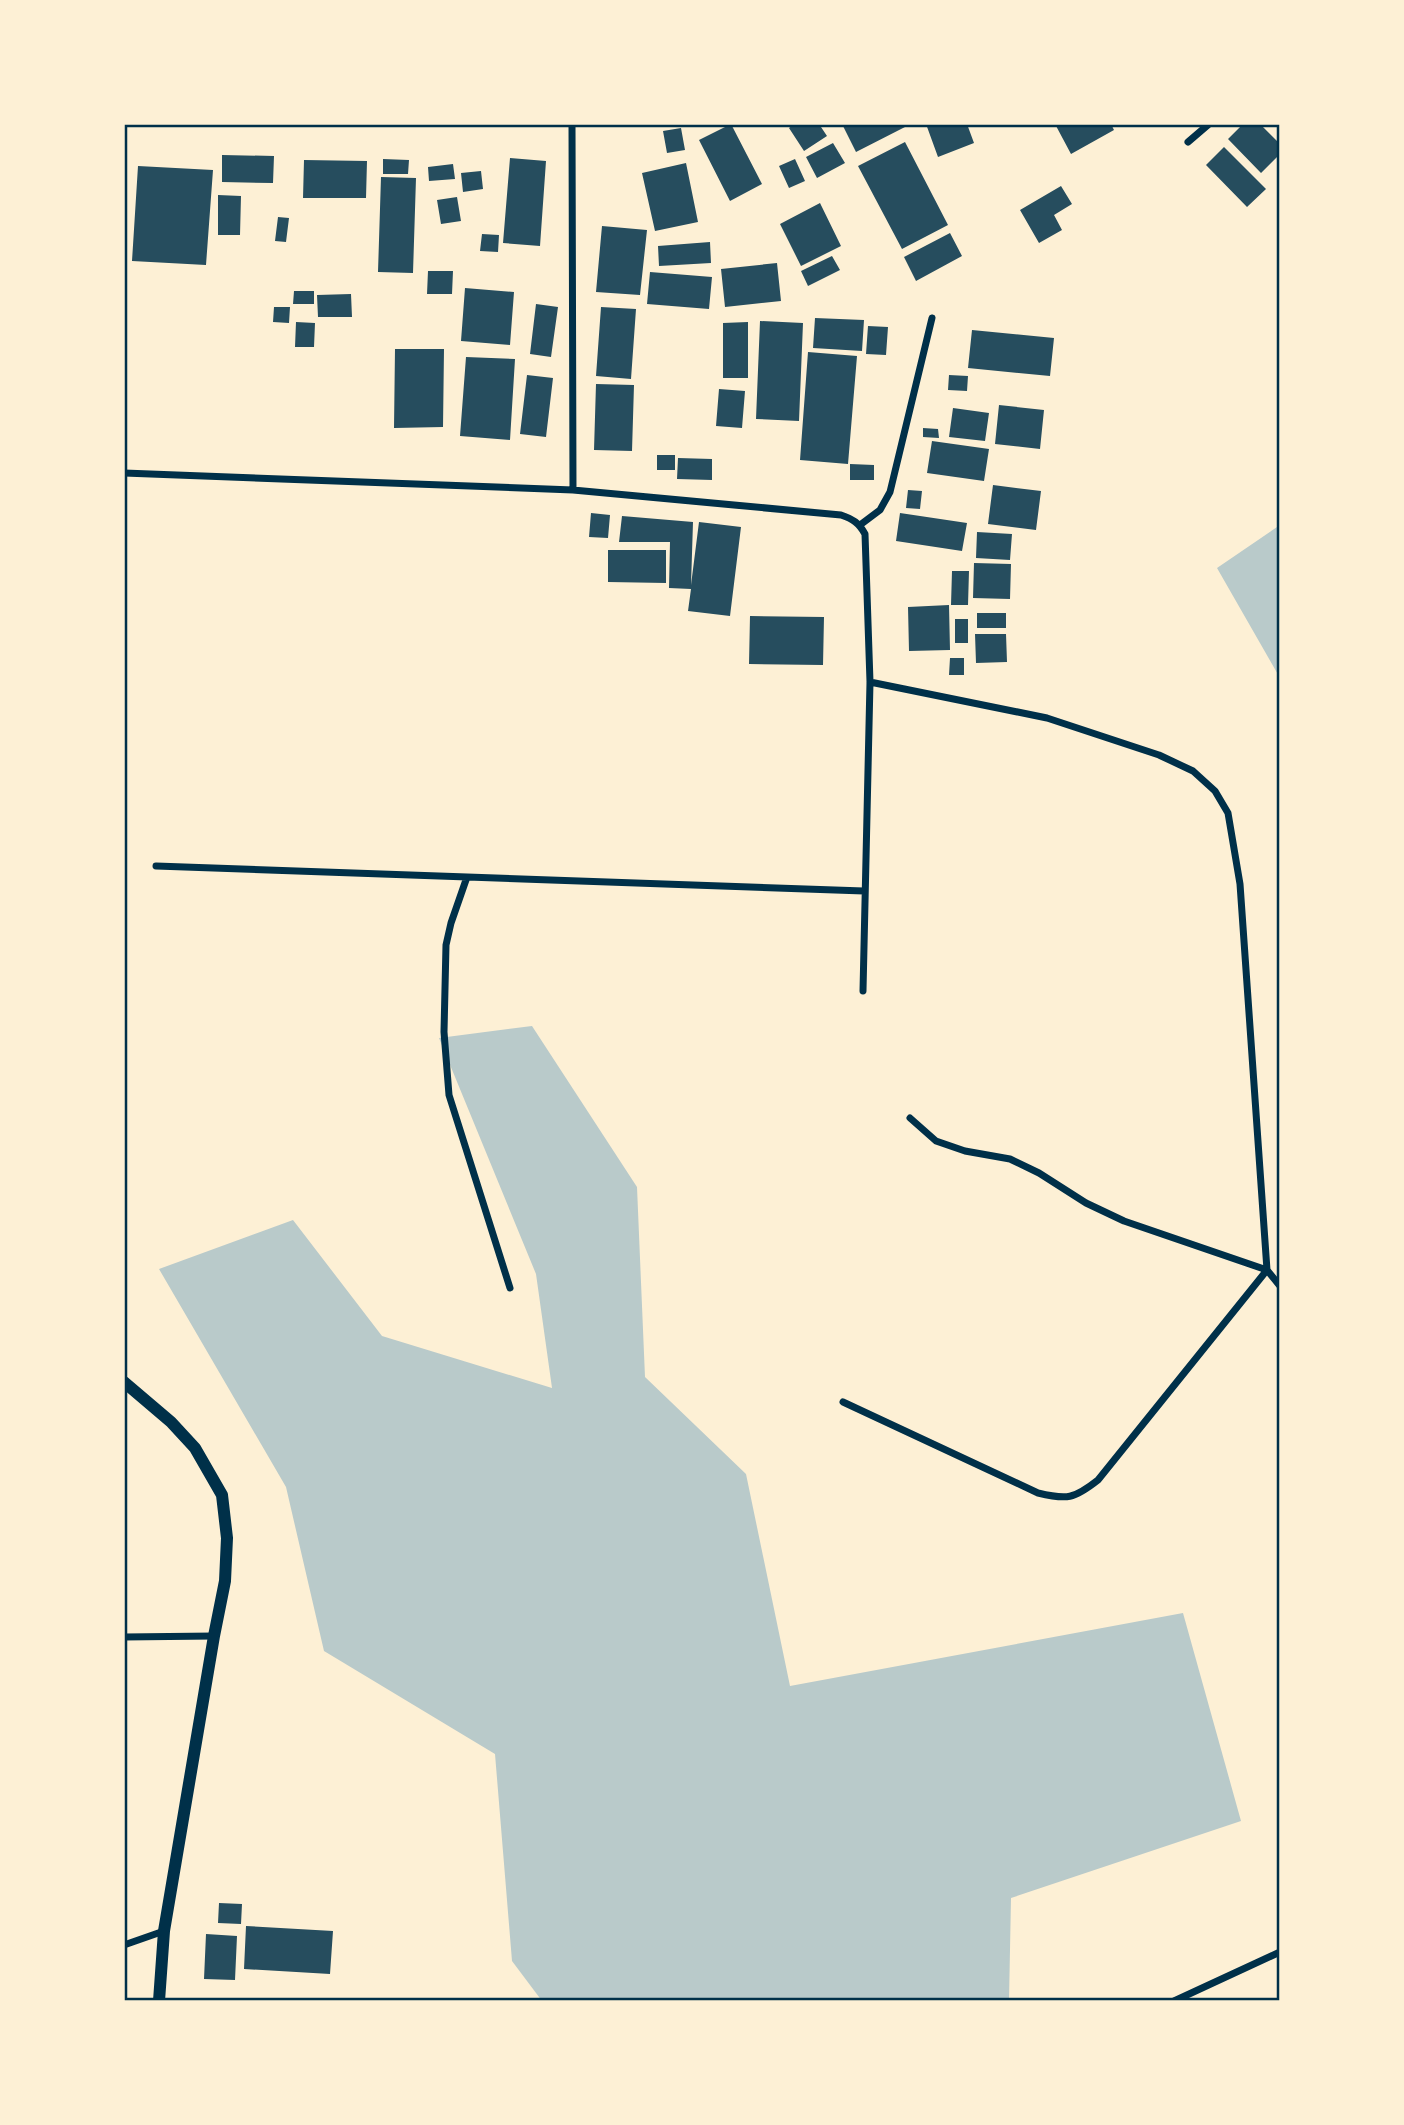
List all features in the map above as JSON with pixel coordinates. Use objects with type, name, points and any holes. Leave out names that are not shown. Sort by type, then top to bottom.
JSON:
[{"type":"street","points":[[572,124],[573,491]]},
{"type":"street","points":[[1188,142],[1209,124]]},
{"type":"street","points":[[860,525],[880,510],[890,492],[932,318]]},
{"type":"street","points":[[124,473],[573,491],[841,516],[860,525],[865,534],[870,682],[863,991]]},
{"type":"street","points":[[843,1402],[1038,1493],[1062,1499],[1079,1494],[1098,1480],[1267,1270],[1240,884],[1228,813],[1215,791],[1193,771],[1159,755],[1047,719],[870,682]]},
{"type":"street","points":[[156,866],[864,891]]},
{"type":"street","points":[[467,877],[450,923],[446,945],[444,1032],[449,1095],[510,1288]]},
{"type":"street","points":[[910,1118],[936,1141],[965,1151],[1010,1159],[1039,1172],[1086,1203],[1124,1221],[1267,1270],[1280,1286]]},
{"type":"street","points":[[124,1382],[171,1422],[195,1448],[222,1495],[227,1538],[225,1581],[164,1931],[159,2001]]},
{"type":"street","points":[[124,1637],[214,1636]]},
{"type":"street","points":[[124,1945],[164,1931]]},
{"type":"street","points":[[1174,2001],[1280,1952]]},
{"type":"shaded area","points":[[1280,525],[1280,678],[1217,568]]},
{"type":"shaded area","points":[[532,1026],[637,1187],[645,1377],[746,1474],[790,1686],[1183,1613],[1241,1821],[1011,1898],[1009,2001],[542,2001],[512,1961],[495,1754],[324,1651],[286,1487],[159,1269],[293,1220],[382,1336],[552,1388],[536,1274],[439,1038]]},
{"type":"building","points":[[731,124],[762,184],[730,201],[699,140]]},
{"type":"building","points":[[794,124],[819,124],[827,136],[804,151],[789,128]]},
{"type":"building","points":[[842,124],[904,124],[905,127],[856,152]]},
{"type":"building","points":[[926,124],[967,124],[974,143],[938,157]]},
{"type":"building","points":[[1055,124],[1111,124],[1114,130],[1071,154]]},
{"type":"building","points":[[1243,124],[1260,124],[1280,144],[1280,154],[1261,173],[1228,139]]},
{"type":"building","points":[[681,128],[685,150],[667,153],[663,131]]},
{"type":"building","points":[[905,142],[948,225],[902,249],[858,166]]},
{"type":"building","points":[[833,143],[845,163],[817,178],[806,157]]},
{"type":"building","points":[[1224,147],[1266,189],[1247,207],[1206,165]]},
{"type":"building","points":[[222,155],[274,156],[273,183],[222,182]]},
{"type":"building","points":[[510,158],[546,161],[540,246],[503,243]]},
{"type":"building","points":[[383,159],[409,160],[408,174],[383,174]]},
{"type":"building","points":[[795,159],[805,181],[789,188],[779,166]]},
{"type":"building","points":[[304,160],[367,161],[366,198],[303,198]]},
{"type":"building","points":[[686,163],[698,222],[655,231],[642,173]]},
{"type":"building","points":[[453,164],[455,179],[429,181],[428,167]]},
{"type":"building","points":[[138,166],[213,170],[206,265],[132,261]]},
{"type":"building","points":[[481,171],[483,189],[463,192],[461,173]]},
{"type":"building","points":[[381,177],[416,178],[413,273],[378,272]]},
{"type":"building","points":[[1061,186],[1072,204],[1054,215],[1062,230],[1039,243],[1020,210]]},
{"type":"building","points":[[218,195],[241,196],[240,235],[218,235]]},
{"type":"building","points":[[457,197],[461,221],[441,224],[437,200]]},
{"type":"building","points":[[820,203],[841,246],[801,266],[780,224]]},
{"type":"building","points":[[278,217],[289,218],[286,242],[275,241]]},
{"type":"building","points":[[602,226],[647,230],[640,295],[596,292]]},
{"type":"building","points":[[950,233],[962,256],[916,281],[904,257]]},
{"type":"building","points":[[482,234],[499,235],[498,252],[480,251]]},
{"type":"building","points":[[710,242],[711,263],[659,266],[658,246]]},
{"type":"building","points":[[832,256],[840,270],[808,286],[801,271]]},
{"type":"building","points":[[777,263],[781,301],[725,307],[721,269]]},
{"type":"building","points":[[428,271],[453,271],[452,294],[427,294]]},
{"type":"building","points":[[650,272],[712,277],[709,309],[647,304]]},
{"type":"building","points":[[465,288],[514,292],[510,345],[461,341]]},
{"type":"building","points":[[294,291],[314,291],[314,304],[293,304]]},
{"type":"building","points":[[351,294],[352,317],[318,317],[317,295]]},
{"type":"building","points":[[536,304],[558,307],[551,357],[530,354]]},
{"type":"building","points":[[274,307],[290,307],[289,323],[273,322]]},
{"type":"building","points":[[601,307],[636,309],[631,379],[596,376]]},
{"type":"building","points":[[815,318],[864,320],[862,351],[813,348]]},
{"type":"building","points":[[760,321],[803,323],[799,421],[756,419]]},
{"type":"building","points":[[296,322],[315,323],[314,347],[295,347]]},
{"type":"building","points":[[748,322],[748,378],[723,378],[723,323]]},
{"type":"building","points":[[868,326],[888,327],[886,355],[866,354]]},
{"type":"building","points":[[972,330],[1054,338],[1050,376],[968,368]]},
{"type":"building","points":[[395,349],[444,349],[443,427],[394,428]]},
{"type":"building","points":[[808,352],[857,356],[848,464],[800,460]]},
{"type":"building","points":[[466,357],[515,359],[510,440],[460,436]]},
{"type":"building","points":[[527,375],[553,378],[546,437],[520,434]]},
{"type":"building","points":[[949,375],[968,376],[967,391],[948,390]]},
{"type":"building","points":[[596,384],[634,385],[632,451],[594,450]]},
{"type":"building","points":[[719,389],[745,391],[742,428],[716,426]]},
{"type":"building","points":[[999,405],[1044,410],[1040,449],[995,444]]},
{"type":"building","points":[[953,408],[989,413],[985,441],[949,437]]},
{"type":"building","points":[[923,428],[938,429],[939,438],[923,437]]},
{"type":"building","points":[[932,441],[989,449],[984,481],[927,473]]},
{"type":"building","points":[[657,455],[675,455],[675,470],[657,470]]},
{"type":"building","points":[[678,458],[712,459],[712,480],[677,479]]},
{"type":"building","points":[[850,464],[874,465],[874,480],[850,480]]},
{"type":"building","points":[[993,485],[1041,491],[1036,530],[988,524]]},
{"type":"building","points":[[908,490],[922,491],[920,509],[906,508]]},
{"type":"building","points":[[591,513],[610,515],[608,538],[589,537]]},
{"type":"building","points":[[900,513],[967,523],[962,551],[896,541]]},
{"type":"building","points":[[622,516],[693,522],[691,585],[699,522],[741,527],[730,616],[688,611],[691,589],[669,588],[670,542],[619,542]]},
{"type":"building","points":[[977,532],[1012,534],[1010,560],[976,558]]},
{"type":"building","points":[[608,550],[666,550],[666,583],[608,582]]},
{"type":"building","points":[[974,563],[1011,564],[1010,599],[973,598]]},
{"type":"building","points":[[952,571],[969,571],[968,605],[951,605]]},
{"type":"building","points":[[949,605],[950,650],[909,651],[908,607]]},
{"type":"building","points":[[977,613],[1006,613],[1006,628],[977,628]]},
{"type":"building","points":[[750,616],[824,617],[823,665],[749,664]]},
{"type":"building","points":[[955,619],[968,619],[968,643],[955,643]]},
{"type":"building","points":[[975,634],[1006,634],[1007,662],[976,663]]},
{"type":"building","points":[[950,658],[964,658],[964,675],[949,675]]},
{"type":"building","points":[[219,1903],[242,1904],[241,1924],[218,1923]]},
{"type":"building","points":[[246,1926],[333,1931],[330,1974],[244,1969]]},
{"type":"building","points":[[206,1934],[237,1936],[235,1980],[204,1979]]}]
